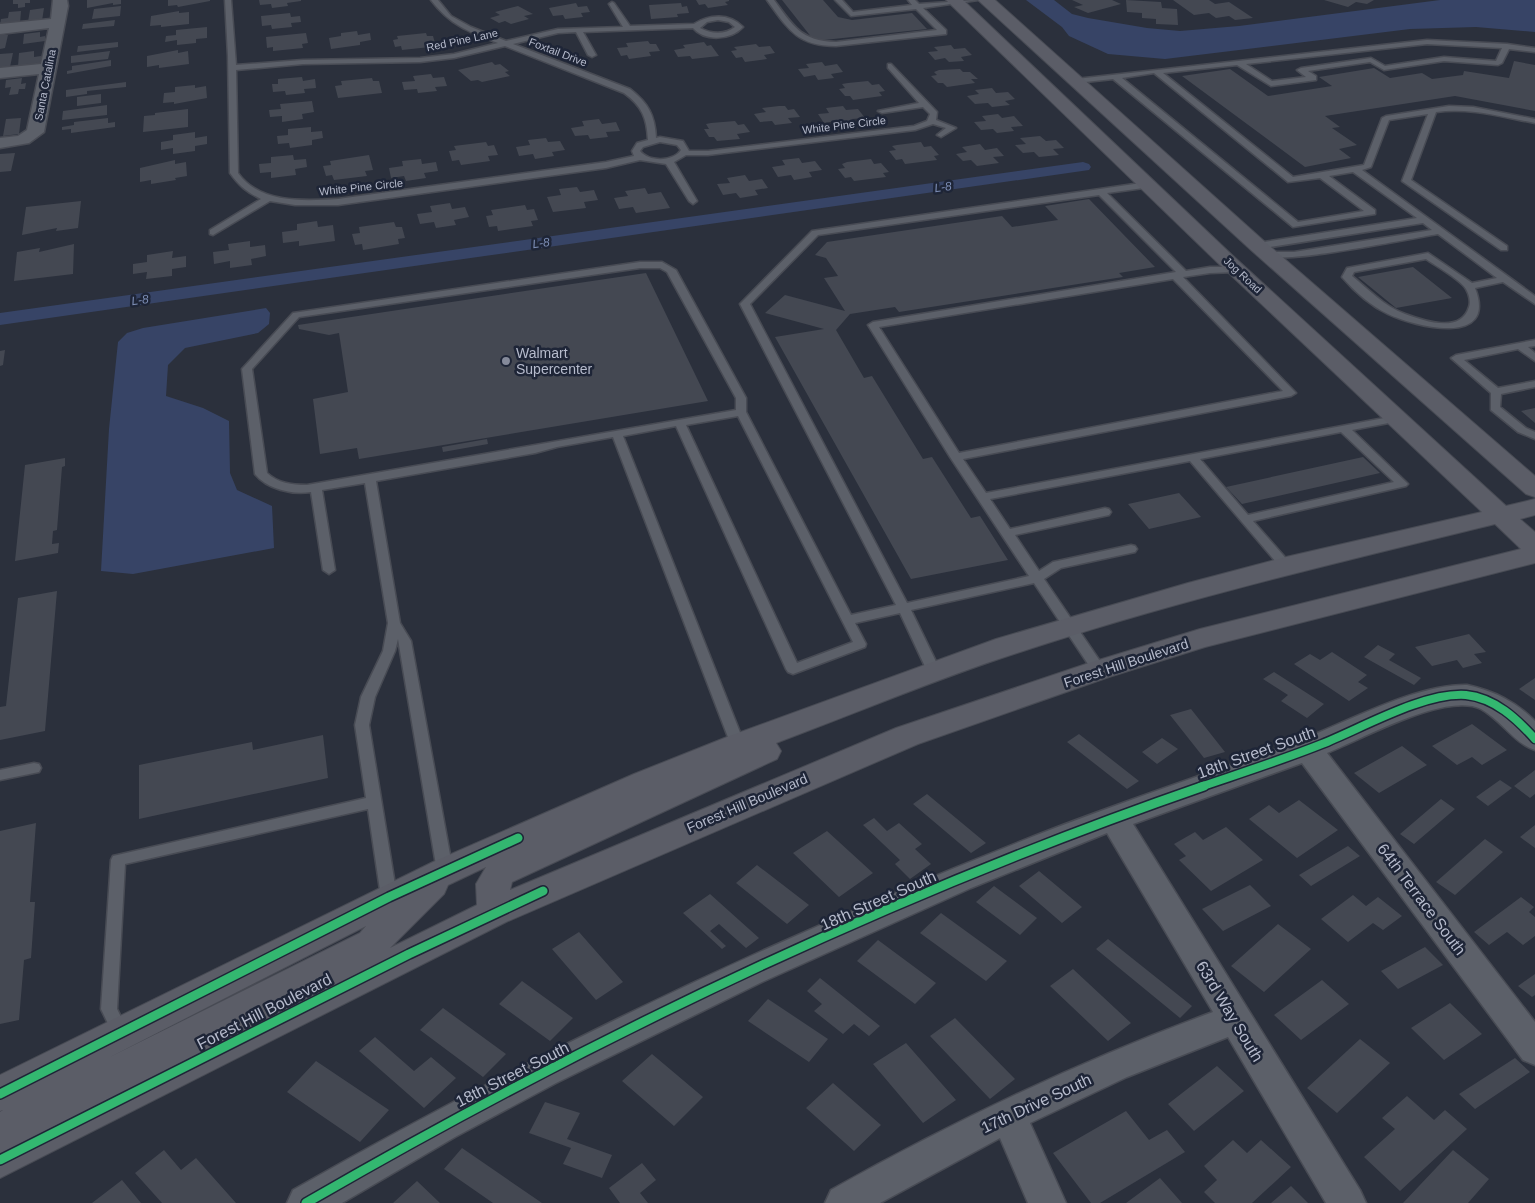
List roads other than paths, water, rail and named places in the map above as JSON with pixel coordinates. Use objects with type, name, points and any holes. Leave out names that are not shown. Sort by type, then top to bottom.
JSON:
[{"type":"main road","points":[[986,0],[1264,251],[1387,357],[1535,489]]},
{"type":"main road","name":"Jog Road","points":[[956,1],[1230,264],[1535,547]]},
{"type":"main road","points":[[1188,223],[1230,244],[1264,251]]},
{"type":"main road","points":[[1230,264],[1275,278],[1339,335],[1387,357]]},
{"type":"main road","points":[[0,1094],[389,897],[645,782],[738,745],[1006,646],[1188,592],[1286,566],[1535,507]]},
{"type":"main road","name":"Forest Hill Boulevard","points":[[0,1160],[494,912],[907,736],[1099,670],[1200,639],[1535,554]]},
{"type":"main road","points":[[494,912],[493,884],[500,873],[724,772],[874,694]]},
{"type":"main road","points":[[0,1131],[372,944],[390,928],[444,871]]},
{"type":"street","name":"Santa Catalina","points":[[0,143],[31,137],[35,132],[61,6],[60,0]]},
{"type":"street","points":[[0,29],[57,23]]},
{"type":"street","points":[[0,73],[48,68]]},
{"type":"street","name":"18th Street South","points":[[306,1203],[347,1193],[439,1127],[599,1044],[766,964],[958,880],[1114,818],[1308,750],[1424,702],[1454,695],[1472,696],[1490,701],[1506,710],[1535,739]]},
{"type":"street","name":"64th Terrace South","points":[[1308,750],[1535,1049]]},
{"type":"street","name":"63rd Way South","points":[[1114,818],[1347,1203]]},
{"type":"street","name":"17th Drive South","points":[[844,1203],[903,1169],[1008,1115],[1117,1065],[1235,1019]]},
{"type":"street","points":[[1008,1115],[1047,1203]]},
{"type":"lane","name":"White Pine Circle","points":[[228,0],[232,68],[234,173],[245,187],[268,198],[301,203],[350,201],[606,165],[640,157]]},
{"type":"lane","name":"Foxtail Drive","points":[[434,0],[439,8],[457,23],[626,91],[646,108],[652,118],[652,140]]},
{"type":"lane","points":[[770,0],[799,37],[809,43],[826,45],[943,32],[911,0]]},
{"type":"lane","points":[[838,0],[851,14],[975,0]]},
{"type":"lane","points":[[612,4],[628,28]]},
{"type":"lane","points":[[718,18],[731,20],[739,26],[730,33],[716,35],[699,31],[696,26],[705,20],[718,18]]},
{"type":"lane","name":"Red Pine Lane","points":[[232,68],[303,62],[420,60],[454,56],[549,32],[578,29],[696,26]]},
{"type":"lane","points":[[578,29],[592,55]]},
{"type":"lane","points":[[1076,81],[1427,42],[1507,46],[1535,50]]},
{"type":"lane","points":[[1238,62],[1271,84],[1312,78],[1301,70],[1371,60],[1384,68],[1444,59],[1498,63],[1507,46]]},
{"type":"lane","points":[[891,66],[934,114],[932,122],[952,128],[941,135]]},
{"type":"lane","points":[[1156,71],[1291,180],[1367,167],[1386,118],[1449,108],[1473,109],[1535,121]]},
{"type":"lane","points":[[1115,76],[1296,225],[1372,212],[1322,175]]},
{"type":"lane","points":[[882,111],[925,104]]},
{"type":"lane","points":[[1433,111],[1406,181],[1504,248]]},
{"type":"lane","name":"White Pine Circle","points":[[684,153],[708,153],[915,128],[932,122]]},
{"type":"lane","points":[[652,140],[667,140],[680,143],[686,150],[684,153],[668,160],[656,161],[640,157],[636,151],[637,148],[652,140]]},
{"type":"lane","points":[[668,160],[693,201]]},
{"type":"lane","points":[[1356,170],[1535,301]]},
{"type":"lane","points":[[934,672],[904,608],[745,304],[815,233],[1148,185]]},
{"type":"lane","points":[[956,457],[1291,393],[1101,192]]},
{"type":"lane","points":[[213,232],[268,198]]},
{"type":"lane","points":[[1264,251],[1424,220]]},
{"type":"lane","points":[[1264,251],[1294,254],[1438,231]]},
{"type":"lane","points":[[1470,286],[1475,303],[1472,316],[1466,322],[1442,328],[1391,312],[1347,277],[1350,270],[1428,256],[1470,286],[1504,279]]},
{"type":"lane","points":[[1099,670],[956,457],[873,325],[1230,264]]},
{"type":"lane","points":[[680,423],[793,669],[860,644],[741,412],[741,398],[671,270],[662,266],[640,265],[296,315],[247,369],[261,474],[270,482],[289,488],[316,488],[370,479],[617,434],[741,412]]},
{"type":"lane","points":[[1496,392],[1456,358],[1535,343]]},
{"type":"lane","points":[[1520,346],[1535,358]]},
{"type":"lane","points":[[1496,392],[1535,384]]},
{"type":"lane","points":[[1496,392],[1495,408],[1522,430],[1535,436]]},
{"type":"lane","points":[[983,497],[1395,419]]},
{"type":"lane","points":[[1245,518],[1402,484],[1344,429]]},
{"type":"lane","points":[[617,434],[738,745]]},
{"type":"lane","points":[[1193,458],[1286,566]]},
{"type":"lane","points":[[370,479],[394,623],[389,651],[368,696],[362,724],[389,897]]},
{"type":"lane","points":[[316,488],[328,570]]},
{"type":"lane","points":[[1006,533],[1105,512]]},
{"type":"lane","points":[[848,620],[1037,578],[1057,565],[1131,549]]},
{"type":"lane","points":[[394,623],[404,641],[444,871]]},
{"type":"lane","points":[[0,775],[34,768]]},
{"type":"lane","points":[[121,1033],[109,1009],[118,860],[374,802]]},
{"type":"water","points":[[1026,0],[1054,0],[1072,14],[1088,18],[1147,28],[1180,31],[1239,26],[1440,0],[1535,0],[1535,32],[1476,27],[1410,29],[1165,59],[1108,54],[1069,36],[1062,27]]},
{"type":"water","points":[[266,308],[270,313],[269,324],[258,333],[185,348],[168,365],[166,396],[203,408],[229,421],[230,473],[237,490],[272,506],[274,548],[133,574],[101,571],[109,429],[118,342],[127,333],[143,328]]},
{"type":"waterway","name":"L-8","points":[[0,319],[1083,167]]},
{"type":"place","name":"Walmart Supercenter","points":[[506,361]]}]
